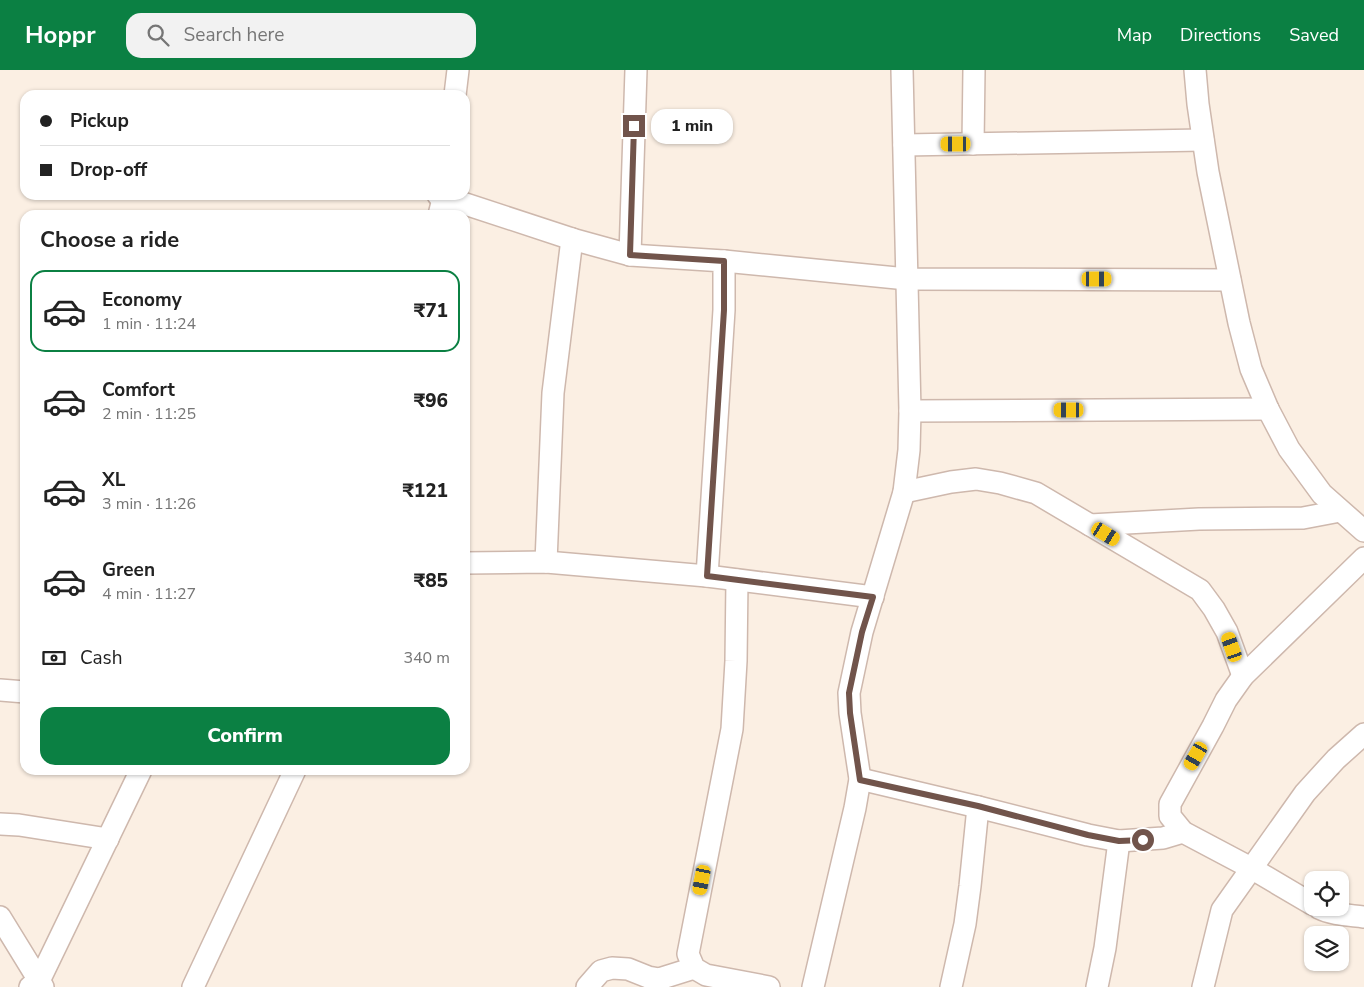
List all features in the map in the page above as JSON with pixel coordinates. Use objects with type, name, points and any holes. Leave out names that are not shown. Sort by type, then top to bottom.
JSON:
[{"type":"street","points":[[456,90],[458,70]]},
{"type":"street","points":[[630,255],[636,70]]},
{"type":"street","points":[[813,987],[860,780],[850,713],[849,693],[862,632],[904,492],[909,450],[910,411],[902,70]]},
{"type":"street","points":[[973,144],[974,70]]},
{"type":"street","points":[[1195,70],[1203,140],[1230,280],[1251,370],[1268,410],[1289,448],[1322,494],[1364,531]]},
{"type":"street","points":[[904,144],[1203,140]]},
{"type":"street","points":[[441,200],[630,255],[724,261],[907,278],[1230,280]]},
{"type":"street","points":[[546,562],[553,393],[572,239]]},
{"type":"street","points":[[707,576],[724,310],[724,261]]},
{"type":"street","points":[[910,411],[1268,410]]},
{"type":"street","points":[[904,492],[976,479],[1000,483],[1036,493],[1200,590],[1214,608],[1227,632],[1243,676]]},
{"type":"street","points":[[1090,525],[1199,519],[1303,518],[1340,511]]},
{"type":"street","points":[[1304,899],[1251,868],[1183,832],[1170,816],[1170,804],[1226,700],[1243,676],[1364,558]]},
{"type":"street","points":[[470,563],[546,562],[707,576],[873,597]]},
{"type":"street","points":[[737,580],[736,661],[732,729],[688,954],[694,968],[706,975],[769,987]]},
{"type":"street","points":[[0,690],[20,692]]},
{"type":"street","points":[[1203,987],[1222,910],[1305,793],[1336,759],[1364,734]]},
{"type":"street","points":[[37,985],[139,775]]},
{"type":"street","points":[[193,987],[293,775]]},
{"type":"street","points":[[860,780],[978,806],[1088,835],[1119,841],[1163,838],[1183,832]]},
{"type":"street","points":[[950,987],[965,924],[978,806]]},
{"type":"street","points":[[0,824],[19,825],[108,839]]},
{"type":"street","points":[[1097,987],[1105,948],[1119,841]]},
{"type":"street","points":[[1349,915],[1364,916]]},
{"type":"street","points":[[0,917],[37,985]]},
{"type":"street","points":[[587,987],[601,971],[612,968],[628,969],[648,977],[660,979],[694,968]]},
{"type":"route","points":[[634,126],[630,255],[724,261],[724,310],[707,576],[873,597],[862,632],[849,693],[850,713],[860,780],[978,806],[1088,835],[1119,841],[1143,840]]}]
